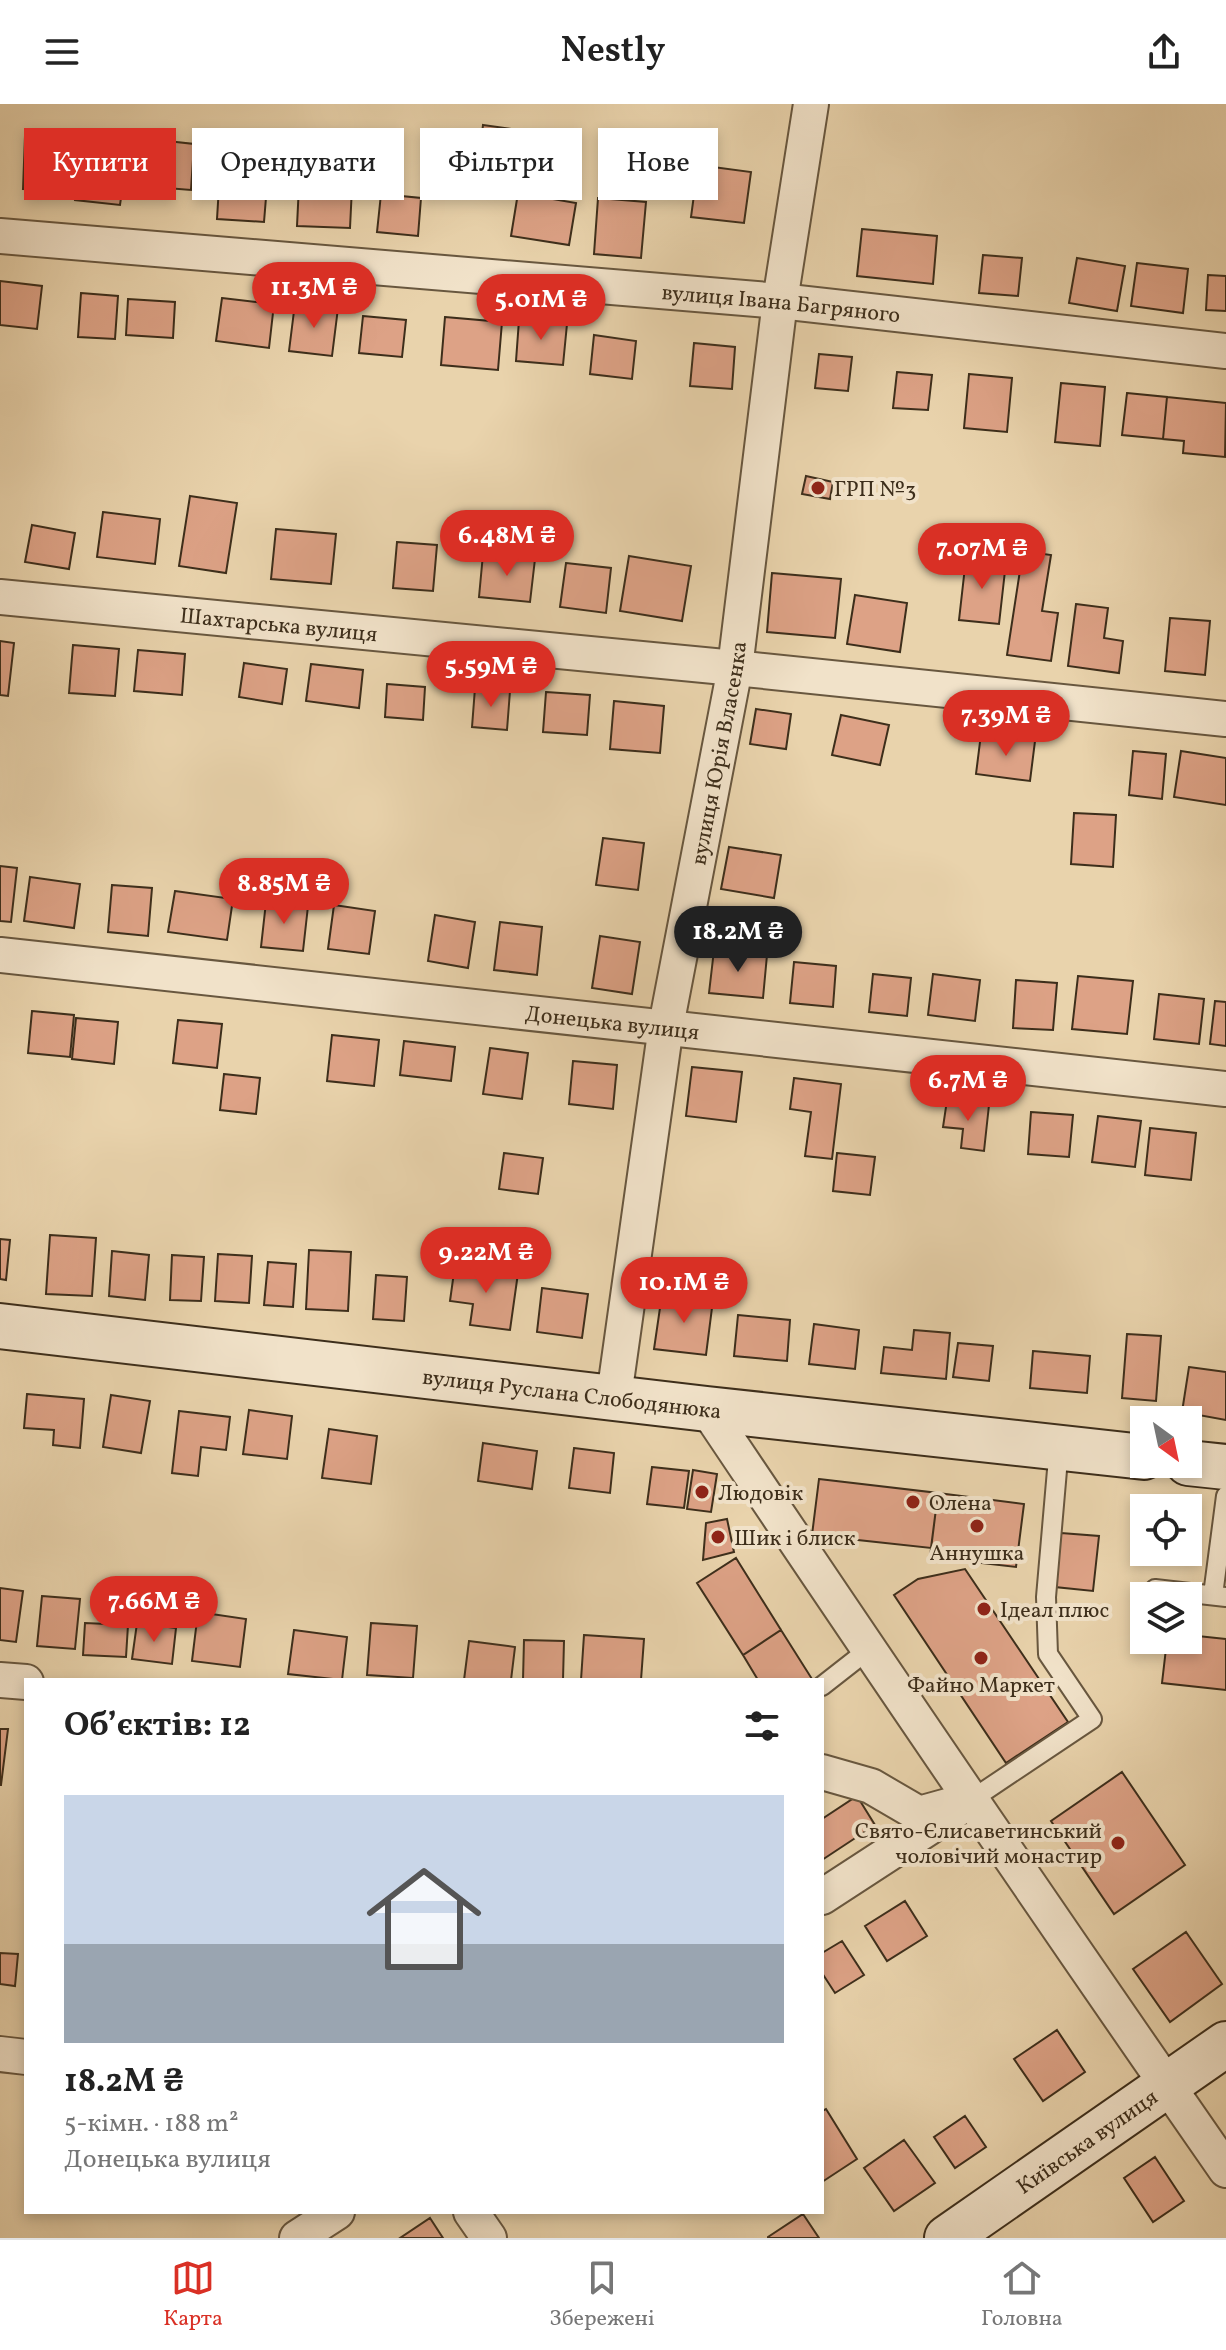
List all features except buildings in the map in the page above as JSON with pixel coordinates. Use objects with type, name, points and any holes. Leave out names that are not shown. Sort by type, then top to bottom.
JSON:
[{"type":"main road","name":"вулиця Руслана Слободянюка","points":[[0,1326],[1130,1455]]},
{"type":"main road","points":[[1202,1464],[1226,1467]]},
{"type":"main road","name":"Київська вулиця","points":[[947,2238],[1226,2044]]},
{"type":"street","name":"вулиця Юрія Власенка","points":[[612,1398],[666,1026],[735,668],[780,301],[811,104]]},
{"type":"street","name":"вулиця Івана Багряного","points":[[0,236],[780,301],[1226,351]]},
{"type":"street","name":"Шахтарська вулиця","points":[[0,597],[1226,719]]},
{"type":"street","name":"Донецька вулиця","points":[[0,955],[1226,1089]]},
{"type":"street","points":[[707,1409],[868,1650],[1226,2170]]},
{"type":"street","points":[[0,1680],[24,1682]]},
{"type":"street","points":[[824,1773],[871,1786],[919,1814],[971,1800]]},
{"type":"street","points":[[824,1896],[971,1800]]},
{"type":"street","points":[[0,2054],[24,2057]]},
{"type":"street","points":[[297,2238],[334,2214]]},
{"type":"street","points":[[472,2214],[489,2238]]},
{"type":"lane","points":[[971,1800],[1092,1719],[1048,1654],[1046,1597],[1059,1447]]},
{"type":"lane","points":[[1220,1596],[1226,1496]]},
{"type":"lane","points":[[824,1684],[868,1650]]},
{"type":"place","name":"ГРП №3","points":[[818,488]]},
{"type":"place","name":"Людовік","points":[[702,1492]]},
{"type":"place","name":"Олена","points":[[913,1502]]},
{"type":"place","name":"Аннушка","points":[[977,1526]]},
{"type":"place","name":"Шик і блиск","points":[[718,1537]]},
{"type":"place","name":"Ідеал плюс","points":[[984,1609]]},
{"type":"place","name":"Файно Маркет","points":[[981,1658]]},
{"type":"place","name":"Свято-Єлисаветинський чоловічий монастир","points":[[1118,1843]]}]
